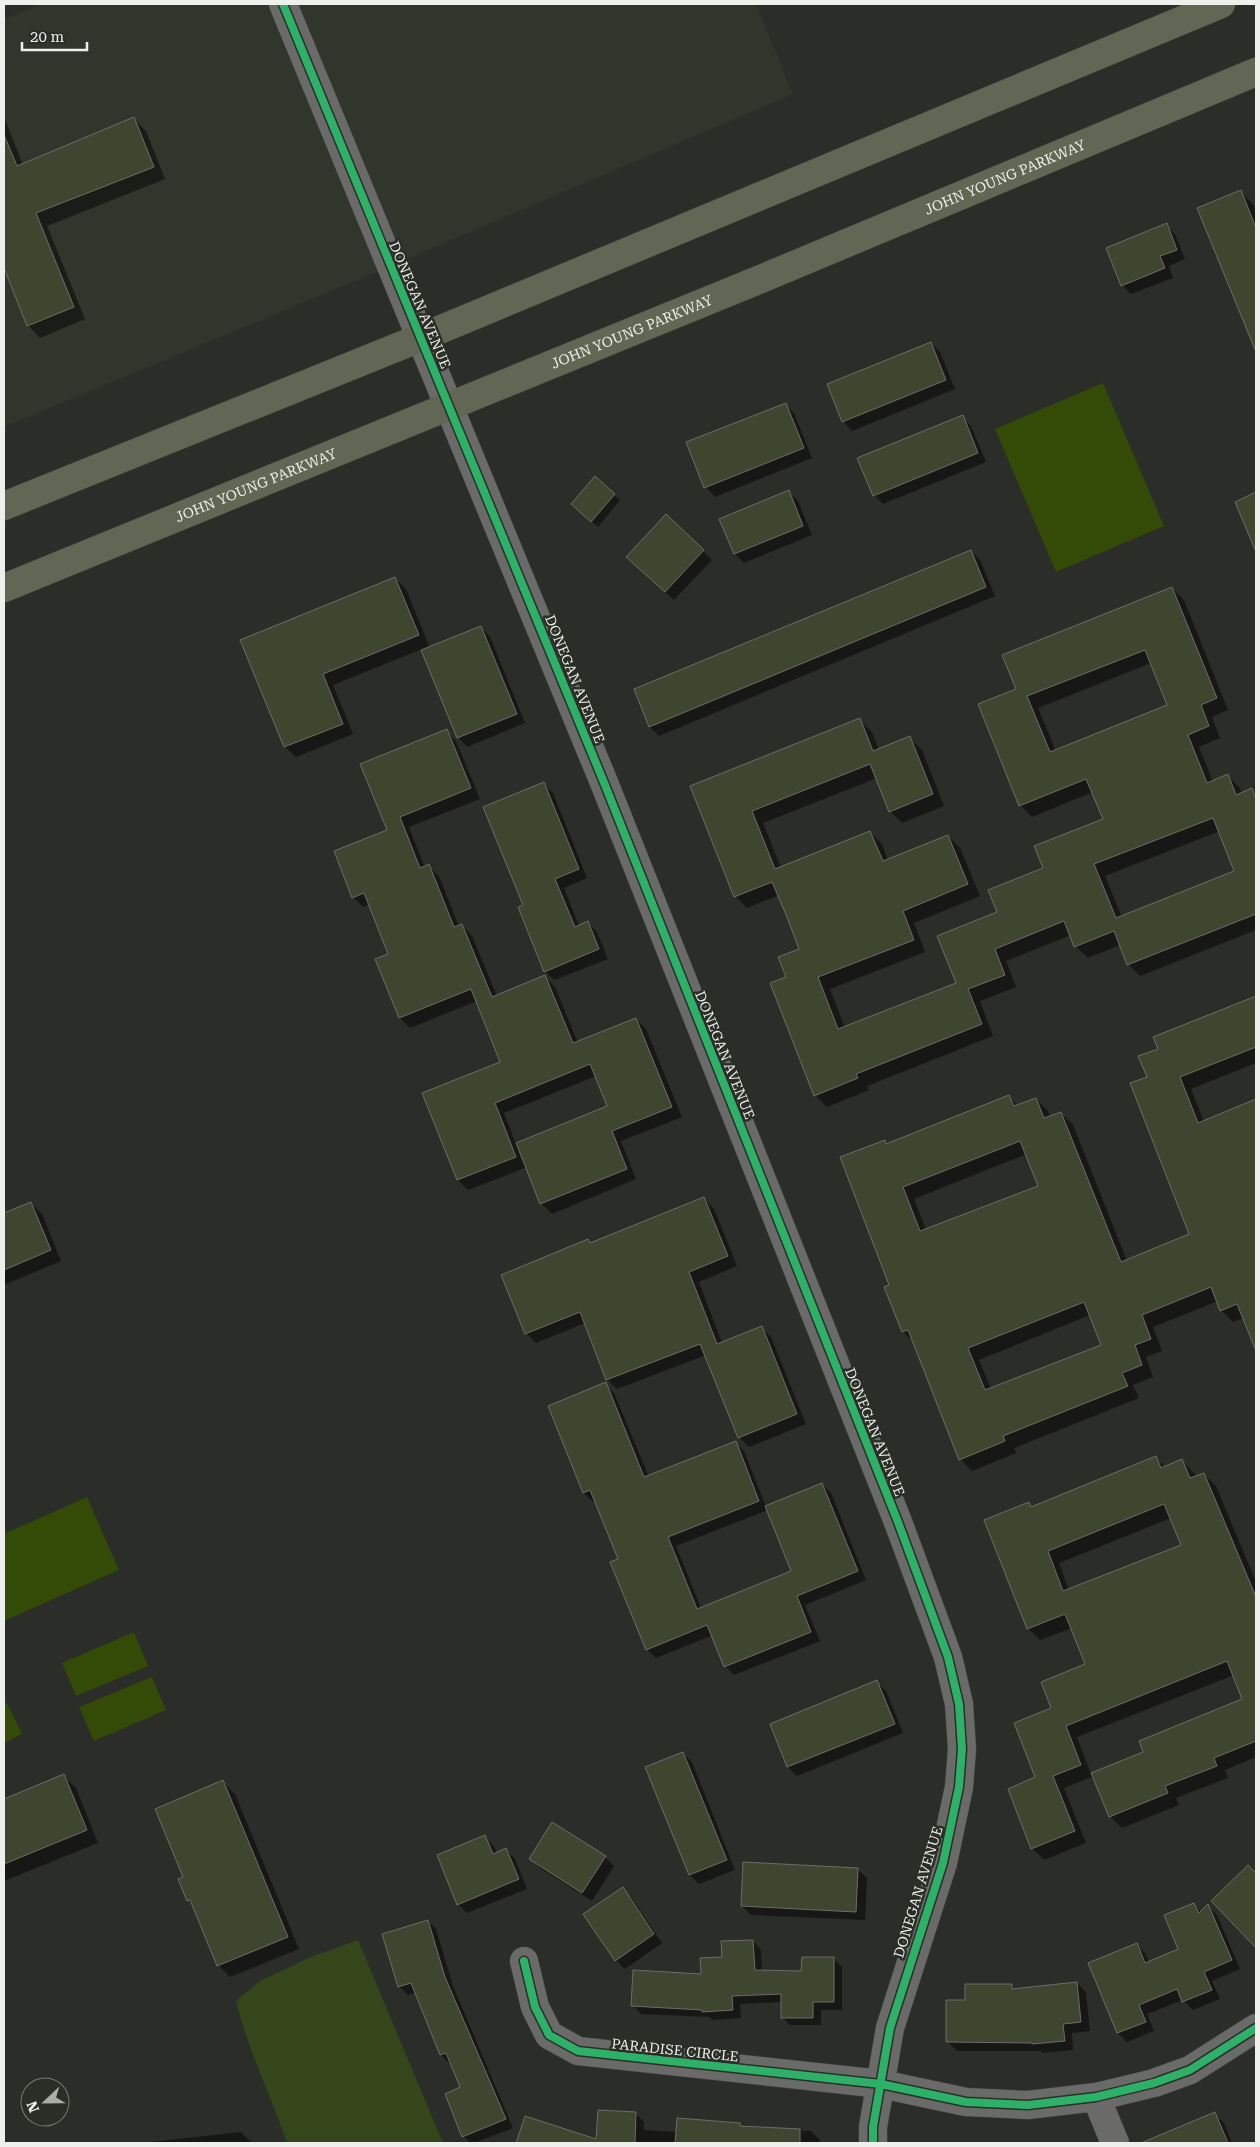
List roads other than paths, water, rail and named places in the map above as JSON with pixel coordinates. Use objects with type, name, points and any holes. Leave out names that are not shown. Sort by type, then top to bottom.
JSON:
[{"type":"highway","points":[[4,506],[420,338],[1221,4]]},
{"type":"highway","name":"JOHN YOUNG PARKWAY","points":[[4,588],[449,407],[1256,72]]},
{"type":"street","name":"DONEGAN AVENUE","points":[[283,4],[605,785],[898,1522],[948,1658],[959,1704],[962,1749],[959,1787],[943,1863],[890,2028],[873,2127],[873,2143]]},
{"type":"street","name":"PARADISE CIRCLE","points":[[524,1961],[535,2007],[549,2035],[578,2051],[881,2084],[966,2102],[1028,2105],[1096,2097],[1154,2083],[1190,2070],[1256,2028]]},
{"type":"street","points":[[1096,2097],[1115,2143]]}]
